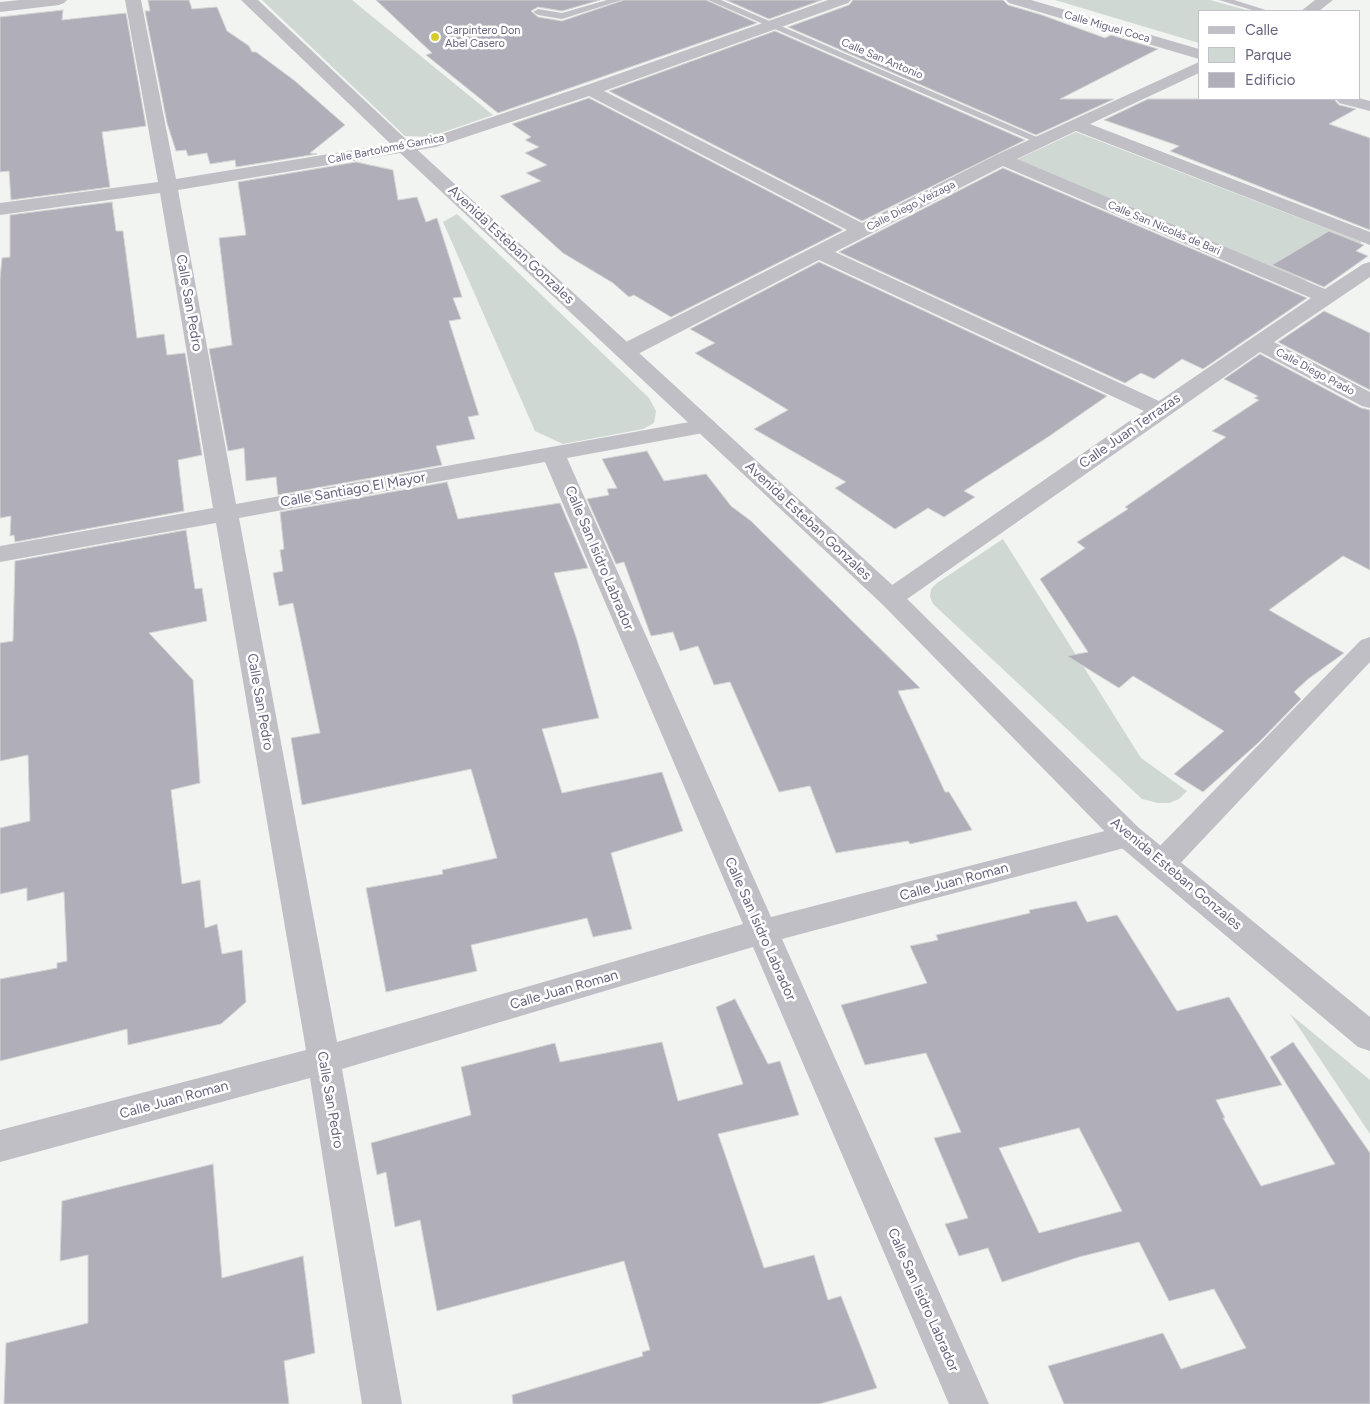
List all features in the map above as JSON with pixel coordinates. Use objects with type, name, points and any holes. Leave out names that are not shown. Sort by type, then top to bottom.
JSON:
[{"type":"street","points":[[0,7],[59,0]]},
{"type":"street","name":"Calle San Pedro","points":[[133,0],[324,1060],[382,1404]]},
{"type":"street","name":"Avenida Esteban Gonzales","points":[[249,0],[405,148],[891,598],[1128,836],[1370,1037]]},
{"type":"street","name":"Calle Bartolomé Garnica","points":[[0,210],[168,186],[405,148],[444,139],[590,90],[843,0]]},
{"type":"street","name":"Calle Miguel Coca","points":[[1014,0],[1198,54]]},
{"type":"street","points":[[1310,10],[1325,0]]},
{"type":"street","name":"Calle Diego Veizaga","points":[[626,351],[1002,159],[1198,66]]},
{"type":"street","points":[[590,90],[863,231]]},
{"type":"street","points":[[1349,100],[1370,106]]},
{"type":"street","points":[[1076,125],[1370,239]]},
{"type":"street","name":"Calle San Nicolás de Bari","points":[[1002,159],[1326,298]]},
{"type":"street","points":[[820,253],[1160,410]]},
{"type":"street","name":"Calle Juan Terrazas","points":[[891,598],[1160,410],[1370,268]]},
{"type":"street","name":"Calle Diego Prado","points":[[1259,343],[1370,401]]},
{"type":"street","name":"Calle Santiago El Mayor","points":[[0,554],[706,426]]},
{"type":"street","name":"Calle San Isidro Labrador","points":[[553,454],[969,1404]]},
{"type":"street","points":[[1162,863],[1370,646]]},
{"type":"street","name":"Calle Juan Roman","points":[[0,1146],[324,1060],[761,932],[1128,836]]},
{"type":"lane","points":[[538,12],[562,16],[617,0]]},
{"type":"lane","name":"Calle San Antonio","points":[[713,0],[1041,141]]},
{"type":"lane","points":[[1224,0],[1260,10]]},
{"type":"green space","points":[[262,0],[352,0],[493,115],[429,137],[405,136]]},
{"type":"green space","points":[[1055,0],[1210,0],[1246,10],[1198,10],[1198,43]]},
{"type":"green space","points":[[1076,132],[1362,242],[1304,282],[1016,160]]},
{"type":"green space","points":[[457,214],[649,398],[656,411],[654,423],[643,429],[563,444],[535,431],[443,222]]},
{"type":"green space","points":[[1003,539],[1141,758],[1187,791],[1179,799],[1169,803],[1158,803],[1142,799],[933,604],[930,597],[931,589],[937,583]]},
{"type":"green space","points":[[1290,1014],[1370,1080],[1370,1134]]},
{"type":"building","points":[[148,0],[189,0],[192,9],[217,7],[227,31],[249,46],[252,52],[256,52],[295,81],[345,125],[310,153],[317,154],[236,167],[235,160],[210,164],[207,153],[188,156],[186,150],[176,151],[167,123],[145,11],[150,11]]},
{"type":"building","points":[[376,0],[600,0],[562,11],[538,7],[531,11],[538,17],[562,21],[624,0],[706,0],[757,23],[498,113],[426,55],[432,53]]},
{"type":"building","points":[[726,0],[822,0],[769,19]]},
{"type":"building","points":[[853,0],[1003,0],[1008,5],[1105,38],[1111,35],[1158,49],[1060,99],[1114,99],[1036,135],[788,27],[849,5]]},
{"type":"building","points":[[63,10],[62,20],[126,13],[146,126],[102,132],[110,187],[11,200],[9,171],[0,172],[0,17]]},
{"type":"building","points":[[775,31],[1025,140],[862,221],[609,91]]},
{"type":"building","points":[[589,98],[843,230],[671,317],[634,295],[629,297],[613,283],[563,253],[500,196],[541,181],[526,173],[547,165],[525,153],[539,147],[525,140],[531,137],[512,124]]},
{"type":"building","points":[[1148,99],[1335,100],[1339,105],[1356,109],[1329,124],[1370,138],[1370,230],[1170,151],[1179,146],[1104,120]]},
{"type":"building","points":[[356,162],[393,170],[398,200],[417,197],[426,222],[437,218],[462,297],[453,298],[461,319],[449,321],[479,415],[468,417],[475,439],[436,446],[442,465],[278,495],[276,477],[246,481],[244,448],[228,451],[209,349],[232,345],[219,238],[246,235],[238,182]]},
{"type":"building","points":[[1003,168],[1307,298],[1203,369],[1182,359],[1154,379],[1141,373],[1125,383],[839,252]]},
{"type":"building","points":[[112,202],[116,231],[123,231],[137,338],[164,334],[167,355],[185,353],[202,455],[178,460],[184,511],[15,542],[14,535],[10,536],[11,516],[0,518],[0,279],[2,258],[10,257],[10,215]]},
{"type":"building","points":[[1329,231],[1364,245],[1356,251],[1368,256],[1324,287],[1272,265]]},
{"type":"building","points":[[819,262],[1107,396],[1048,437],[964,491],[975,497],[944,517],[928,508],[895,529],[835,488],[846,482],[754,429],[788,410],[695,353],[715,343],[690,329]]},
{"type":"building","points":[[1324,311],[1370,333],[1370,390],[1278,342]]},
{"type":"building","points":[[1260,354],[1361,408],[1370,410],[1370,570],[1343,556],[1269,610],[1344,653],[1308,679],[1294,692],[1301,699],[1258,743],[1203,792],[1174,774],[1224,731],[1133,676],[1119,688],[1067,656],[1088,652],[1040,579],[1085,548],[1077,542],[1128,509],[1125,507],[1226,437],[1212,431],[1259,400],[1254,398],[1258,396],[1224,379]]},
{"type":"building","points":[[647,451],[664,481],[706,474],[731,506],[751,521],[920,688],[898,691],[945,792],[949,792],[972,830],[910,844],[908,841],[836,853],[810,786],[779,792],[730,682],[714,685],[698,646],[680,651],[673,632],[651,636],[624,562],[616,564],[587,499],[609,495],[607,489],[617,488],[602,459]]},
{"type":"building","points":[[447,482],[458,519],[560,503],[588,568],[554,573],[577,640],[599,718],[542,729],[562,793],[662,772],[683,831],[611,853],[632,929],[593,937],[587,918],[471,945],[477,971],[386,992],[366,888],[443,874],[442,870],[497,858],[471,769],[302,805],[291,738],[320,733],[293,603],[279,606],[273,573],[283,571],[280,550],[284,549],[280,512]]},
{"type":"building","points":[[186,530],[195,589],[202,588],[207,621],[149,633],[193,680],[200,783],[171,790],[182,884],[200,880],[205,928],[217,924],[222,954],[242,950],[246,1002],[221,1024],[128,1045],[127,1029],[0,1061],[0,979],[57,968],[57,963],[67,961],[64,892],[27,901],[27,888],[0,894],[0,828],[30,821],[28,755],[0,761],[0,643],[13,641],[15,561]]},
{"type":"building","points":[[1076,901],[1087,922],[1117,915],[1177,1011],[1229,997],[1282,1085],[1216,1100],[1225,1118],[1223,1118],[1261,1186],[1335,1164],[1270,1057],[1293,1042],[1370,1153],[1370,1404],[1064,1404],[1048,1366],[1163,1333],[1181,1369],[1246,1348],[1214,1289],[1169,1301],[1139,1242],[1079,1257],[1002,1282],[988,1248],[959,1256],[945,1224],[968,1218],[934,1138],[961,1132],[926,1053],[865,1065],[841,1005],[927,983],[910,946],[938,940],[936,935],[1030,913],[1029,910]],"holes":[[[1079,1128],[1122,1211],[1039,1233],[999,1148]]]},
{"type":"building","points":[[735,999],[768,1064],[780,1061],[799,1115],[718,1134],[764,1268],[814,1255],[828,1300],[841,1296],[877,1388],[819,1404],[513,1404],[512,1395],[643,1356],[642,1352],[650,1350],[624,1261],[437,1311],[420,1220],[395,1227],[386,1172],[377,1175],[371,1143],[471,1115],[461,1067],[555,1043],[560,1062],[662,1042],[678,1101],[743,1084],[716,1007]]},
{"type":"building","points":[[213,1164],[222,1278],[303,1256],[315,1353],[284,1361],[289,1404],[4,1404],[6,1343],[88,1323],[88,1255],[60,1261],[62,1201]]},
{"type":"place","name":"Carpintero Don Abel Casero","points":[[435,37]]}]
